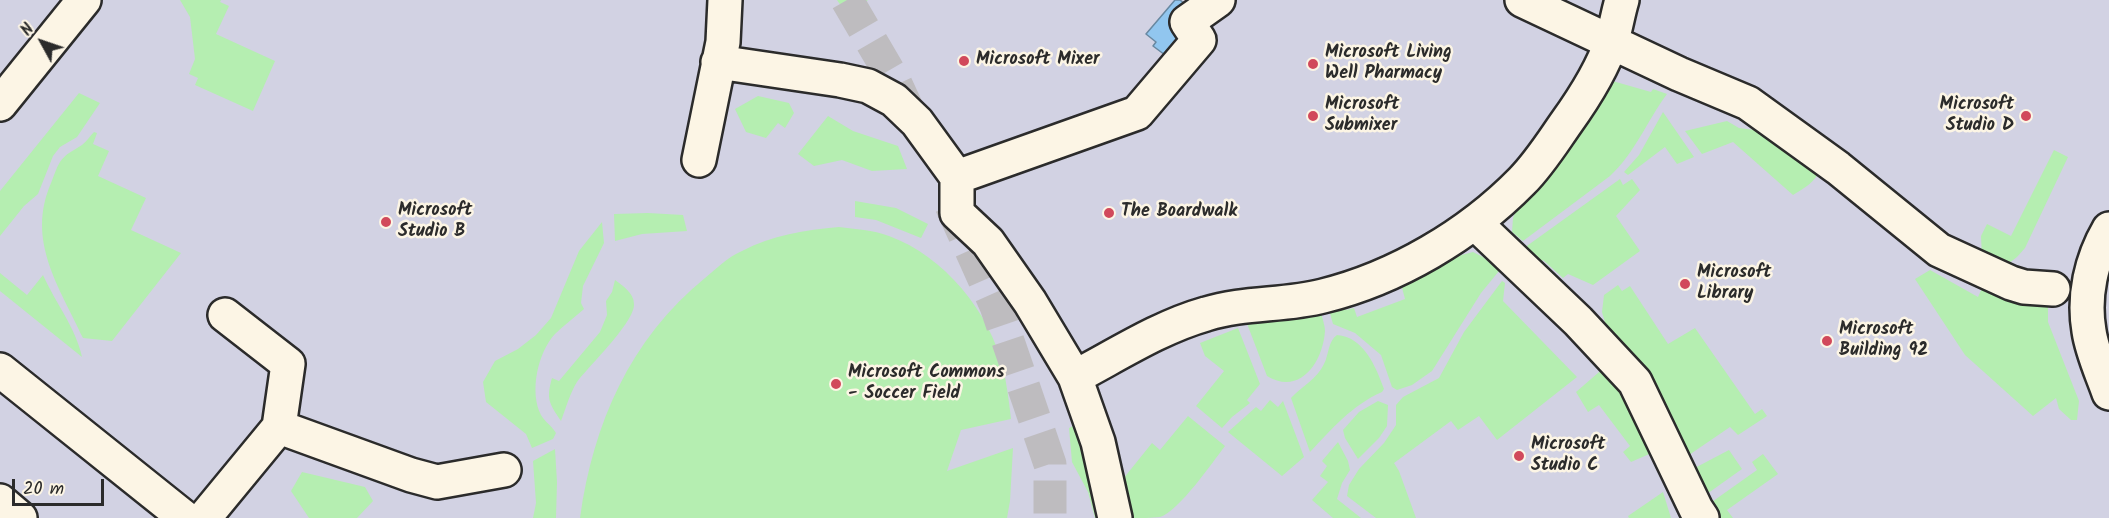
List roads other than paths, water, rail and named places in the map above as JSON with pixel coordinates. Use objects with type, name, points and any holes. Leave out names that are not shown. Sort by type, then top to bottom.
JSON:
[{"type":"street","points":[[0,104],[84,0]]},
{"type":"street","points":[[699,159],[717,62],[723,42],[725,0]]},
{"type":"street","points":[[957,177],[1137,113],[1199,40],[1187,22],[1218,0]]},
{"type":"street","points":[[1522,0],[1679,74],[1748,103],[1838,168],[1939,250],[2012,283],[2053,289]]},
{"type":"street","points":[[1075,377],[1170,328],[1206,314],[1322,297],[1370,282],[1425,254],[1475,223],[1522,181],[1588,93],[1612,41],[1622,0]]},
{"type":"street","points":[[717,62],[867,86],[894,100],[917,122],[957,177],[957,213],[988,242],[1030,302],[1075,377],[1098,442],[1115,518]]},
{"type":"street","points":[[1475,223],[1578,321],[1635,382],[1702,518]]},
{"type":"street","points":[[2109,229],[2099,246],[2087,290],[2089,332],[2109,393]]},
{"type":"street","points":[[204,518],[279,427],[288,364],[225,315]]},
{"type":"street","points":[[0,370],[185,518]]},
{"type":"street","points":[[279,427],[411,475],[437,482],[504,470]]},
{"type":"street","points":[[0,501],[20,518]]},
{"type":"water","points":[[1175,0],[1180,0],[1191,9],[1189,35],[1165,55],[1153,46],[1156,42],[1146,34]]},
{"type":"tunnel","points":[[847,0],[895,82],[914,123]]},
{"type":"tunnel","points":[[951,205],[996,306],[1050,464],[1050,518]]},
{"type":"place","name":"Microsoft Mixer","points":[[964,61]]},
{"type":"place","name":"Microsoft Living Well Pharmacy","points":[[1313,64]]},
{"type":"place","name":"Microsoft Submixer","points":[[1313,116]]},
{"type":"place","name":"Microsoft Studio D","points":[[2026,116]]},
{"type":"place","name":"The Boardwalk","points":[[1109,213]]},
{"type":"place","name":"Microsoft Studio B","points":[[386,222]]},
{"type":"place","name":"Microsoft Library","points":[[1685,284]]},
{"type":"place","name":"Microsoft Building 92","points":[[1827,341]]},
{"type":"place","name":"Microsoft Commons - Soccer Field","points":[[836,384]]},
{"type":"place","name":"Microsoft Studio C","points":[[1519,456]]}]
